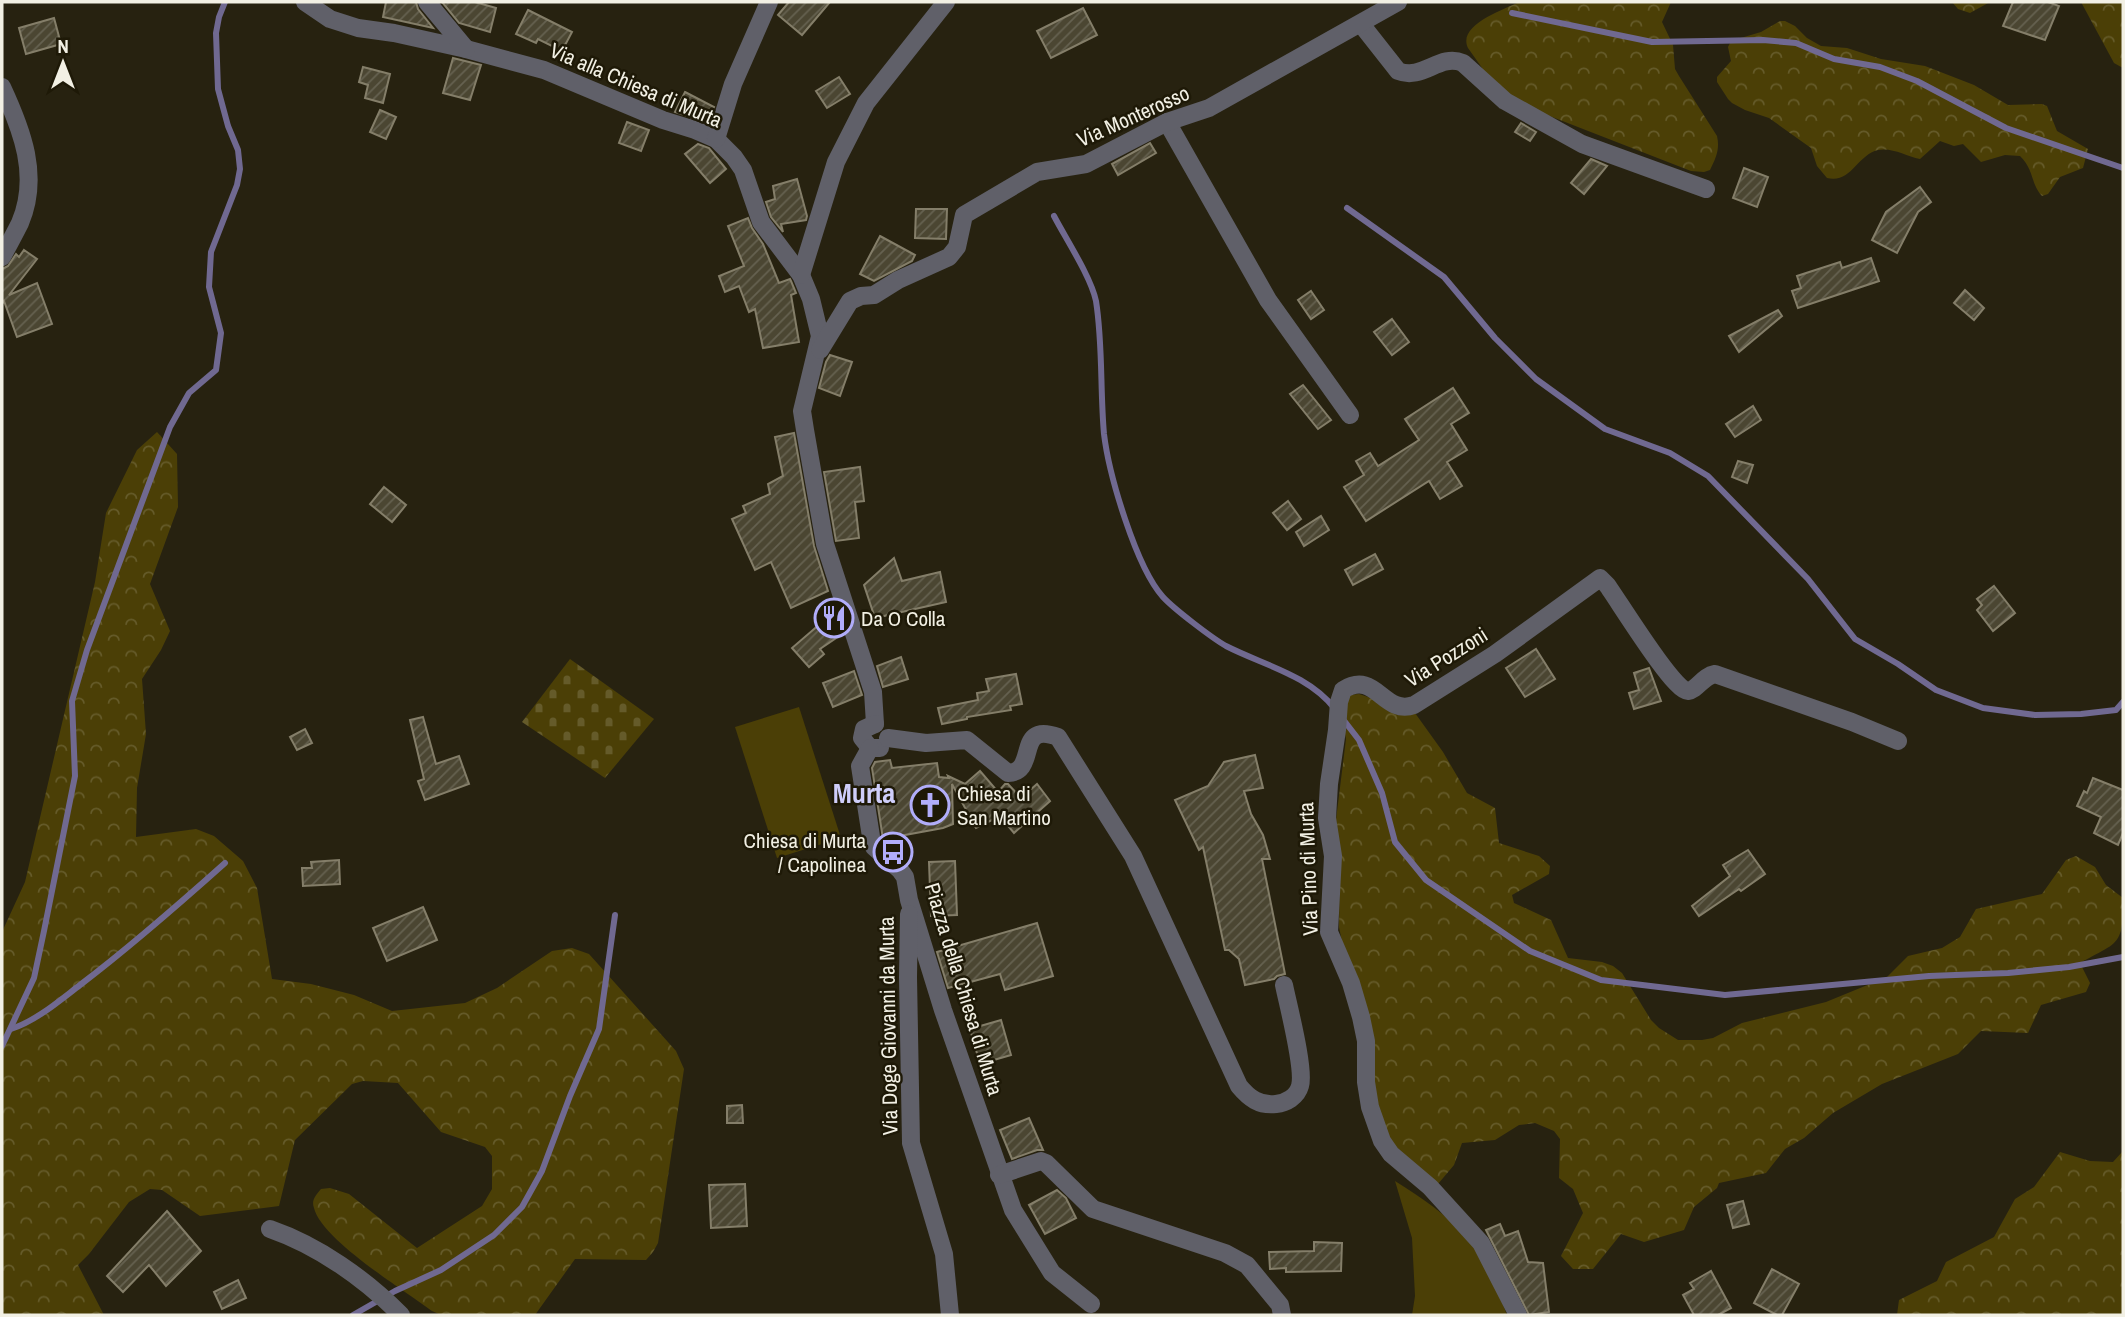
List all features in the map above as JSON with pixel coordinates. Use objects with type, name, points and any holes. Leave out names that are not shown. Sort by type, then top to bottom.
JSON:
[{"type":"street","name":"Via alla Chiesa di Murta","points":[[305,2],[330,19],[358,28],[466,49],[544,70],[716,139],[734,157],[743,170],[761,222],[801,275],[811,299],[820,336],[802,411],[811,471],[825,544],[873,692],[875,723]]},
{"type":"street","points":[[427,2],[466,49]]},
{"type":"street","points":[[716,139],[733,84],[769,2]]},
{"type":"street","points":[[801,275],[836,162],[866,103],[946,2]]},
{"type":"street","name":"Via Monterosso","points":[[816,356],[849,301],[874,295],[949,257],[957,247],[964,215],[1037,172],[1086,164],[1167,122],[1209,108],[1398,2]]},
{"type":"street","points":[[1361,24],[1398,71],[1415,73],[1445,60],[1457,60],[1464,63],[1505,101],[1582,144],[1706,189]]},
{"type":"street","points":[[2,87],[17,119],[27,150],[28,191],[20,221],[2,257]]},
{"type":"street","points":[[1167,122],[1268,300],[1350,415]]},
{"type":"street","name":"Via Pozzoni","points":[[1338,730],[1340,695],[1347,687],[1354,684],[1367,685],[1398,707],[1414,705],[1495,654],[1600,578],[1608,585],[1681,689],[1690,691],[1707,676],[1721,675],[1898,741]]},
{"type":"street","points":[[875,723],[883,726],[888,738],[881,748],[870,748],[864,742],[863,733],[867,726],[875,723]]},
{"type":"street","name":"Via Pino di Murta","points":[[1338,730],[1326,818],[1334,856],[1329,932],[1362,1017],[1370,1107],[1379,1133],[1391,1154],[1430,1188],[1480,1242],[1518,1315]]},
{"type":"street","points":[[888,738],[926,743],[967,740],[1008,773],[1016,773],[1023,768],[1030,741],[1035,736],[1051,734],[1058,737],[1133,856],[1239,1086],[1247,1096],[1268,1104],[1290,1100],[1300,1087],[1300,1064],[1283,985]]},
{"type":"street","name":"Piazza della Chiesa di Murta","points":[[870,748],[860,766],[872,843],[905,877],[909,900],[943,1010],[999,1175],[1013,1210],[1052,1273],[1091,1304]]},
{"type":"street","name":"Via Doge Giovanni da Murta","points":[[909,900],[911,1143],[944,1254],[950,1315]]},
{"type":"street","points":[[999,1175],[1041,1161],[1046,1163],[1093,1209],[1225,1252],[1247,1265],[1280,1305],[1282,1315]]},
{"type":"street","points":[[270,1229],[289,1235],[318,1252],[376,1291],[401,1315]]},
{"type":"green space","points":[[1519,2],[1671,2],[1662,22],[1673,45],[1675,69],[1717,136],[1717,153],[1710,170],[1691,171],[1516,103],[1492,82],[1468,48],[1466,40],[1469,32],[1483,19]]},
{"type":"green space","points":[[1952,2],[1990,2],[1970,13],[1958,9]]},
{"type":"green space","points":[[2081,2],[2123,2],[2123,68],[2114,63]]},
{"type":"green space","points":[[1780,21],[1795,26],[1807,38],[1821,46],[1847,48],[1881,59],[1925,66],[1974,85],[2008,105],[2047,106],[2057,131],[2088,149],[2083,168],[2060,177],[2048,194],[2042,196],[2020,156],[2005,155],[1981,162],[1963,144],[1954,146],[1940,141],[1920,159],[1894,151],[1878,150],[1865,157],[1842,177],[1827,178],[1817,166],[1811,148],[1769,118],[1732,103],[1717,82],[1717,77],[1731,61],[1728,47],[1730,43],[1761,32]]},
{"type":"green space","points":[[157,432],[177,454],[178,507],[150,584],[170,631],[142,679],[146,734],[137,788],[136,837],[196,829],[214,836],[243,861],[257,888],[272,979],[311,984],[354,995],[392,1011],[465,1003],[497,988],[552,951],[572,948],[589,954],[676,1051],[684,1069],[658,1243],[646,1260],[575,1259],[535,1315],[441,1315],[432,1311],[366,1264],[332,1235],[320,1221],[313,1205],[314,1200],[321,1189],[330,1188],[349,1194],[417,1248],[482,1206],[492,1189],[492,1156],[485,1147],[441,1132],[398,1083],[363,1081],[352,1084],[295,1140],[279,1206],[200,1216],[162,1190],[150,1189],[129,1202],[78,1265],[104,1315],[2,1315],[2,932],[25,882],[95,582],[106,513],[137,450]]},
{"type":"green space","points":[[570,659],[654,719],[605,778],[522,722]]},
{"type":"green space","points":[[1359,694],[1415,713],[1443,752],[1467,793],[1495,808],[1499,843],[1539,856],[1550,866],[1549,874],[1512,895],[1514,903],[1551,920],[1568,958],[1602,962],[1622,973],[1651,1020],[1678,1040],[1713,1038],[1742,1023],[1826,1002],[1887,977],[1908,956],[1942,948],[1960,937],[1976,909],[2042,894],[2066,860],[2076,856],[2095,867],[2106,885],[2123,898],[2120,934],[2111,945],[2080,963],[2090,983],[2086,992],[2041,1005],[2028,1033],[1981,1031],[1958,1054],[1882,1084],[1833,1113],[1804,1138],[1785,1149],[1766,1173],[1719,1183],[1717,1188],[1694,1207],[1684,1230],[1644,1242],[1621,1234],[1593,1269],[1573,1269],[1561,1256],[1583,1213],[1573,1189],[1559,1178],[1560,1139],[1554,1131],[1535,1123],[1519,1125],[1495,1140],[1462,1143],[1454,1165],[1438,1184],[1398,1157],[1385,1130],[1374,1098],[1339,927],[1340,856],[1336,820],[1346,739],[1342,718],[1350,695]]},
{"type":"green space","points":[[799,707],[841,838],[777,858],[735,727]]},
{"type":"green space","points":[[2123,1151],[2123,1315],[1897,1315],[1899,1300],[1937,1281],[1946,1262],[1994,1237],[2015,1199],[2034,1187],[2060,1152],[2090,1161],[2113,1162]]},
{"type":"green space","points":[[1395,1181],[1442,1214],[1467,1238],[1485,1265],[1507,1315],[1412,1315],[1415,1296],[1412,1238]]},
{"type":"building","points":[[386,2],[416,2],[418,9],[433,28],[383,17]]},
{"type":"building","points":[[442,2],[475,2],[496,8],[490,32],[459,23]]},
{"type":"building","points":[[789,2],[830,2],[802,35],[778,15]]},
{"type":"building","points":[[2013,2],[2048,2],[2059,6],[2045,40],[2003,26]]},
{"type":"building","points":[[1083,8],[1097,35],[1051,58],[1037,31]]},
{"type":"building","points":[[528,10],[572,32],[562,51],[538,39],[536,43],[516,34]]},
{"type":"building","points":[[54,18],[61,44],[26,54],[19,28]]},
{"type":"building","points":[[453,58],[481,65],[470,100],[443,93]]},
{"type":"building","points":[[363,67],[390,74],[383,103],[365,98],[368,85],[359,82]]},
{"type":"building","points":[[839,77],[850,94],[827,108],[816,91]]},
{"type":"building","points":[[685,92],[714,107],[708,123],[675,112]]},
{"type":"building","points":[[380,110],[396,117],[386,139],[370,132]]},
{"type":"building","points":[[627,122],[649,130],[641,151],[619,143]]},
{"type":"building","points":[[1521,123],[1536,132],[1530,141],[1515,132]]},
{"type":"building","points":[[1150,143],[1156,153],[1118,175],[1112,164]]},
{"type":"building","points":[[698,144],[709,148],[726,169],[710,183],[685,154]]},
{"type":"building","points":[[1591,159],[1607,166],[1584,194],[1571,183]]},
{"type":"building","points":[[1744,168],[1768,177],[1757,207],[1733,198]]},
{"type":"building","points":[[797,179],[806,220],[781,224],[783,232],[771,217],[766,202],[775,199],[773,186]]},
{"type":"building","points":[[1920,187],[1931,202],[1918,212],[1897,253],[1872,240],[1886,212]]},
{"type":"building","points":[[916,209],[947,209],[946,239],[915,238]]},
{"type":"building","points":[[748,218],[763,244],[779,283],[790,279],[796,293],[791,295],[799,342],[763,348],[755,309],[749,312],[739,286],[725,292],[719,276],[744,266],[728,226]]},
{"type":"building","points":[[880,236],[915,255],[912,261],[874,281],[860,274]]},
{"type":"building","points":[[24,250],[37,259],[9,295],[37,283],[52,324],[17,337],[4,301],[2,304],[2,269],[8,266],[16,254],[19,257]]},
{"type":"building","points":[[1871,258],[1879,281],[1798,308],[1792,291],[1801,288],[1797,276],[1840,262],[1842,268]]},
{"type":"building","points":[[1965,290],[1984,308],[1974,320],[1954,303]]},
{"type":"building","points":[[1311,291],[1324,310],[1311,319],[1298,300]]},
{"type":"building","points":[[1778,310],[1782,316],[1739,352],[1729,336]]},
{"type":"building","points":[[1392,319],[1409,342],[1392,355],[1374,332]]},
{"type":"building","points":[[830,355],[852,362],[840,396],[819,388]]},
{"type":"building","points":[[1303,385],[1331,420],[1318,429],[1290,394]]},
{"type":"building","points":[[1453,388],[1469,413],[1451,424],[1467,450],[1447,462],[1462,486],[1440,499],[1429,481],[1366,521],[1344,487],[1364,475],[1356,461],[1370,453],[1378,466],[1419,440],[1405,419]]},
{"type":"building","points":[[1753,406],[1761,420],[1735,437],[1726,424]]},
{"type":"building","points":[[794,433],[814,546],[828,591],[791,608],[771,562],[755,570],[732,519],[746,513],[743,506],[770,494],[768,484],[783,476],[775,437]]},
{"type":"building","points":[[1738,461],[1753,465],[1747,483],[1732,477]]},
{"type":"building","points":[[860,467],[864,501],[855,502],[859,538],[836,541],[824,472]]},
{"type":"building","points":[[384,487],[406,505],[392,522],[370,504]]},
{"type":"building","points":[[1288,501],[1301,519],[1287,530],[1273,513]]},
{"type":"building","points":[[1321,516],[1329,530],[1304,546],[1296,532]]},
{"type":"building","points":[[1375,554],[1383,569],[1353,585],[1345,570]]},
{"type":"building","points":[[894,558],[902,581],[940,572],[946,602],[875,618],[864,585]]},
{"type":"building","points":[[1994,586],[2015,613],[1993,631],[1977,610],[1982,605],[1977,599]]},
{"type":"building","points":[[835,611],[842,634],[820,649],[824,654],[809,667],[792,648]]},
{"type":"building","points":[[1536,649],[1555,679],[1525,697],[1506,668]]},
{"type":"building","points":[[901,657],[908,679],[883,687],[877,666]]},
{"type":"building","points":[[1649,668],[1661,701],[1634,709],[1629,693],[1639,690],[1634,673]]},
{"type":"building","points":[[854,671],[862,695],[833,707],[823,683]]},
{"type":"building","points":[[1016,674],[1022,704],[1010,706],[1011,710],[942,724],[938,708],[978,700],[977,693],[989,691],[986,679]]},
{"type":"building","points":[[423,717],[436,764],[459,756],[469,784],[425,800],[418,781],[424,779],[410,720]]},
{"type":"building","points":[[305,729],[312,743],[297,750],[290,737]]},
{"type":"building","points":[[1255,755],[1263,788],[1244,791],[1270,859],[1262,859],[1285,974],[1245,985],[1239,959],[1229,950],[1225,950],[1203,847],[1199,850],[1175,800],[1208,786],[1224,762]]},
{"type":"building","name":"Chiesa di San Martino","points":[[890,760],[892,768],[937,763],[939,777],[949,778],[948,776],[965,784],[980,771],[998,792],[1008,784],[1021,798],[1037,784],[1050,801],[1014,833],[1000,816],[976,828],[952,784],[953,824],[883,839],[872,768],[875,762]]},
{"type":"building","points":[[2093,778],[2123,790],[2123,833],[2118,845],[2094,833],[2101,817],[2077,806],[2084,791],[2087,793]]},
{"type":"building","points":[[1748,850],[1765,874],[1699,916],[1692,906],[1730,876],[1723,865]]},
{"type":"building","points":[[339,860],[340,884],[303,886],[302,868],[312,868],[311,862]]},
{"type":"building","points":[[955,861],[957,915],[931,916],[929,862]]},
{"type":"building","points":[[423,907],[437,940],[387,961],[373,928]]},
{"type":"building","points":[[1037,923],[1053,976],[1005,990],[1000,974],[948,988],[937,952]]},
{"type":"building","points":[[1001,1020],[1011,1055],[980,1064],[970,1029]]},
{"type":"building","points":[[742,1105],[743,1123],[727,1123],[727,1106]]},
{"type":"building","points":[[1029,1118],[1043,1150],[1012,1159],[1000,1130]]},
{"type":"building","points":[[745,1184],[747,1226],[711,1228],[709,1185]]},
{"type":"building","points":[[1057,1190],[1066,1198],[1076,1218],[1045,1234],[1029,1205]]},
{"type":"building","points":[[1743,1201],[1749,1224],[1733,1228],[1727,1205]]},
{"type":"building","points":[[167,1211],[201,1251],[166,1286],[149,1265],[123,1292],[107,1276]]},
{"type":"building","points":[[1500,1224],[1505,1236],[1518,1231],[1528,1262],[1543,1263],[1549,1312],[1529,1315],[1486,1230]]},
{"type":"building","points":[[1314,1242],[1342,1243],[1341,1271],[1286,1272],[1286,1268],[1270,1269],[1269,1252],[1314,1251]]},
{"type":"building","points":[[1772,1269],[1799,1284],[1782,1315],[1754,1303]]},
{"type":"building","points":[[1711,1271],[1731,1308],[1718,1315],[1694,1315],[1683,1295],[1694,1289],[1690,1283]]},
{"type":"building","points":[[238,1280],[246,1298],[222,1309],[214,1292]]},
{"type":"waterway","points":[[2,1046],[34,978],[75,776],[72,701],[87,650],[170,427],[189,393],[216,370],[221,333],[209,287],[211,252],[237,185],[240,169],[238,150],[218,89],[216,33],[225,2]]},
{"type":"waterway","points":[[1512,13],[1652,42],[1763,40],[1796,43],[1834,59],[1880,67],[1917,81],[2006,128],[2123,168]]},
{"type":"waterway","points":[[1347,208],[1444,277],[1495,338],[1536,379],[1605,429],[1670,453],[1708,476],[1808,579],[1855,639],[1936,690],[1983,708],[2035,715],[2081,714],[2116,710],[2123,702]]},
{"type":"waterway","points":[[1054,216],[1084,270],[1096,301],[1107,452],[1125,520],[1153,583],[1168,602],[1212,637],[1299,679],[1312,687],[1335,709]]},
{"type":"waterway","points":[[1342,718],[1359,740],[1382,793],[1395,842],[1426,880],[1530,951],[1601,980],[1725,995],[1929,976],[2008,973],[2069,967],[2123,957]]},
{"type":"waterway","points":[[11,1029],[47,1010],[99,971],[225,863]]},
{"type":"waterway","points":[[353,1315],[395,1291],[441,1270],[494,1235],[522,1207],[542,1171],[599,1029],[615,915]]},
{"type":"place","name":"Da O Colla","points":[[834,618]]},
{"type":"place","name":"Chiesa di San Martino","points":[[930,805]]},
{"type":"place","name":"Chiesa di Murta / Capolinea","points":[[893,852]]},
{"type":"district","name":"Murta","points":[[864,793]]}]
